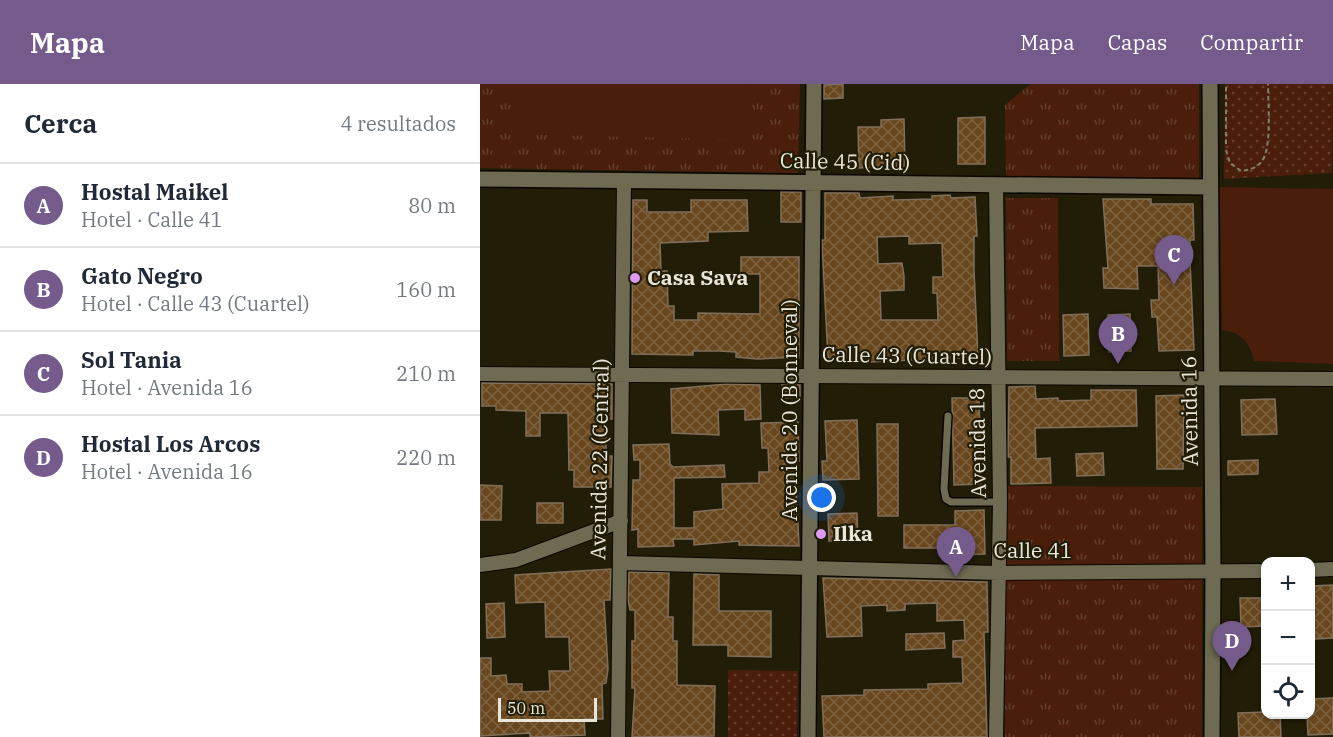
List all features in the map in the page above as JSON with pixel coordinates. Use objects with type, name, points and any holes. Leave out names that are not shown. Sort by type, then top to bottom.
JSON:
[{"type":"street","name":"Avenida 20 (Bonneval)","points":[[808,737],[813,84]]},
{"type":"street","name":"Avenida 16","points":[[1210,84],[1212,737]]},
{"type":"street","name":"Calle 45 (Cid)","points":[[480,180],[1210,187]]},
{"type":"street","name":"Avenida 22 (Central)","points":[[618,737],[624,181]]},
{"type":"street","name":"Avenida 18","points":[[996,184],[1000,502],[996,737]]},
{"type":"street","name":"Calle 43 (Cuartel)","points":[[480,374],[998,379],[1333,379]]},
{"type":"street","points":[[480,565],[516,560],[621,521]]},
{"type":"street","name":"Calle 41","points":[[620,563],[999,573],[1261,571]]},
{"type":"street","points":[[1315,570],[1333,569]]},
{"type":"lane","points":[[948,416],[944,489],[946,499],[951,502],[1000,502]]},
{"type":"path","points":[[1226,84],[1226,150],[1230,163],[1241,171],[1253,169],[1264,160],[1267,147],[1268,84]]},
{"type":"green space","points":[[480,84],[800,84],[798,173],[480,168]]},
{"type":"green space","points":[[514,84],[750,84],[748,140],[512,134]]},
{"type":"green space","points":[[1030,84],[1199,84],[1199,180],[1006,180],[1005,105]]},
{"type":"green space","points":[[1225,84],[1333,84],[1332,173],[1224,179]]},
{"type":"green space","points":[[1220,187],[1333,189],[1333,364],[1254,361],[1244,339],[1235,333],[1222,330]]},
{"type":"green space","points":[[1006,198],[1058,198],[1059,361],[1007,361]]},
{"type":"green space","points":[[1006,486],[1202,487],[1202,737],[1005,737]]},
{"type":"green space","points":[[728,670],[798,671],[797,737],[728,737]]},
{"type":"building","points":[[843,84],[843,98],[824,99],[824,85]]},
{"type":"building","points":[[985,117],[985,164],[958,164],[958,118]]},
{"type":"building","points":[[904,119],[905,166],[859,168],[858,127],[881,127],[881,120]]},
{"type":"building","points":[[781,192],[801,192],[801,222],[781,222]]},
{"type":"building","points":[[825,193],[859,193],[860,198],[893,196],[893,200],[932,199],[932,196],[950,195],[951,198],[975,197],[977,236],[974,236],[974,270],[978,357],[869,362],[869,357],[828,358],[822,244],[822,240],[825,240]],"holes":[[[909,236],[909,244],[942,243],[943,277],[933,277],[933,293],[937,293],[938,320],[881,320],[880,291],[904,290],[904,276],[902,263],[878,264],[877,237]]]},
{"type":"building","points":[[1103,199],[1151,199],[1151,204],[1193,204],[1194,240],[1190,240],[1190,260],[1194,350],[1159,351],[1157,317],[1152,317],[1151,300],[1159,300],[1158,266],[1137,266],[1138,289],[1104,288],[1103,268],[1108,268]]},
{"type":"building","points":[[633,200],[647,200],[647,212],[691,212],[691,200],[747,200],[748,231],[708,232],[708,241],[660,243],[661,271],[667,271],[668,306],[674,306],[674,320],[698,320],[698,313],[760,314],[760,274],[741,274],[741,257],[799,257],[799,357],[757,359],[736,357],[736,352],[719,351],[693,351],[693,355],[632,354]]},
{"type":"building","points":[[1088,314],[1089,355],[1064,356],[1063,315]]},
{"type":"building","points":[[1130,314],[1131,351],[1109,352],[1108,315]]},
{"type":"building","points":[[482,383],[612,384],[612,419],[606,419],[606,456],[612,456],[611,487],[574,487],[574,470],[569,470],[568,413],[540,413],[540,436],[526,436],[526,411],[496,410],[496,406],[482,406]]},
{"type":"building","points":[[727,384],[760,385],[761,419],[745,420],[745,409],[718,410],[719,435],[672,433],[671,389]]},
{"type":"building","points":[[782,385],[800,385],[800,397],[782,398]]},
{"type":"building","points":[[1035,386],[1036,399],[1058,398],[1058,401],[1091,400],[1091,390],[1136,390],[1137,426],[1035,428],[1036,459],[1050,458],[1051,483],[1011,484],[1011,457],[1008,457],[1009,387]]},
{"type":"building","points":[[1184,395],[1183,469],[1157,469],[1156,396]]},
{"type":"building","points":[[952,398],[979,398],[981,484],[954,485]]},
{"type":"building","points":[[1275,399],[1277,434],[1242,435],[1241,400]]},
{"type":"building","points":[[857,420],[859,479],[823,480],[822,461],[827,461],[825,421]]},
{"type":"building","points":[[798,422],[799,461],[795,461],[799,546],[739,545],[739,541],[694,545],[694,539],[673,539],[674,546],[638,547],[638,529],[632,530],[633,480],[640,480],[640,460],[634,460],[633,445],[669,444],[670,464],[673,467],[724,465],[725,477],[674,478],[674,528],[694,528],[694,512],[723,509],[722,484],[759,483],[759,472],[769,472],[768,448],[762,448],[761,423]]},
{"type":"building","points":[[877,424],[898,424],[898,516],[878,516]]},
{"type":"building","points":[[1103,453],[1104,475],[1077,476],[1076,454]]},
{"type":"building","points":[[1258,460],[1258,474],[1228,475],[1228,461]]},
{"type":"building","points":[[480,485],[502,486],[501,520],[480,520]]},
{"type":"building","points":[[537,503],[563,503],[563,523],[537,523]]},
{"type":"building","points":[[984,510],[985,554],[955,555],[955,548],[904,548],[904,525],[955,525],[955,511]]},
{"type":"building","points":[[857,513],[858,540],[829,541],[828,514]]},
{"type":"building","points":[[611,569],[610,600],[604,600],[608,669],[606,683],[602,684],[603,719],[584,719],[585,735],[530,737],[530,733],[480,736],[480,658],[491,658],[491,676],[506,675],[507,684],[522,684],[522,692],[550,691],[549,671],[570,671],[569,637],[546,637],[545,602],[516,603],[515,575]]},
{"type":"building","points":[[629,572],[669,573],[668,617],[673,617],[673,641],[677,641],[677,685],[715,686],[714,736],[632,737],[635,688],[632,688],[632,641],[635,641],[635,610],[630,610],[628,599]]},
{"type":"building","points":[[694,574],[719,575],[719,611],[771,611],[771,657],[728,656],[728,645],[693,645]]},
{"type":"building","points":[[823,578],[987,582],[988,632],[984,632],[987,737],[824,737],[822,696],[864,695],[864,690],[928,689],[928,684],[963,683],[962,657],[953,657],[953,641],[965,640],[964,620],[937,621],[937,603],[905,604],[905,610],[887,611],[887,605],[861,606],[862,636],[827,637]]},
{"type":"building","points":[[1333,585],[1333,638],[1315,639],[1315,586]]},
{"type":"building","points":[[1240,598],[1261,598],[1261,626],[1241,627]]},
{"type":"building","points":[[504,603],[505,637],[487,638],[486,604]]},
{"type":"building","points":[[944,633],[945,648],[906,650],[906,634]]},
{"type":"building","points":[[1333,698],[1333,734],[1308,735],[1307,719],[1315,719],[1315,699]]},
{"type":"building","points":[[1261,712],[1261,719],[1280,719],[1281,737],[1239,737],[1238,713]]},
{"type":"place","name":"Casa Sava","points":[[635,278]]},
{"type":"place","name":"Sol Tania","points":[[1174,285]]},
{"type":"place","name":"Gato Negro","points":[[1118,364]]},
{"type":"place","name":"Ilka","points":[[821,534]]},
{"type":"place","name":"Hostal Maikel","points":[[956,577]]},
{"type":"place","name":"Hostal Los Arcos","points":[[1232,671]]}]
